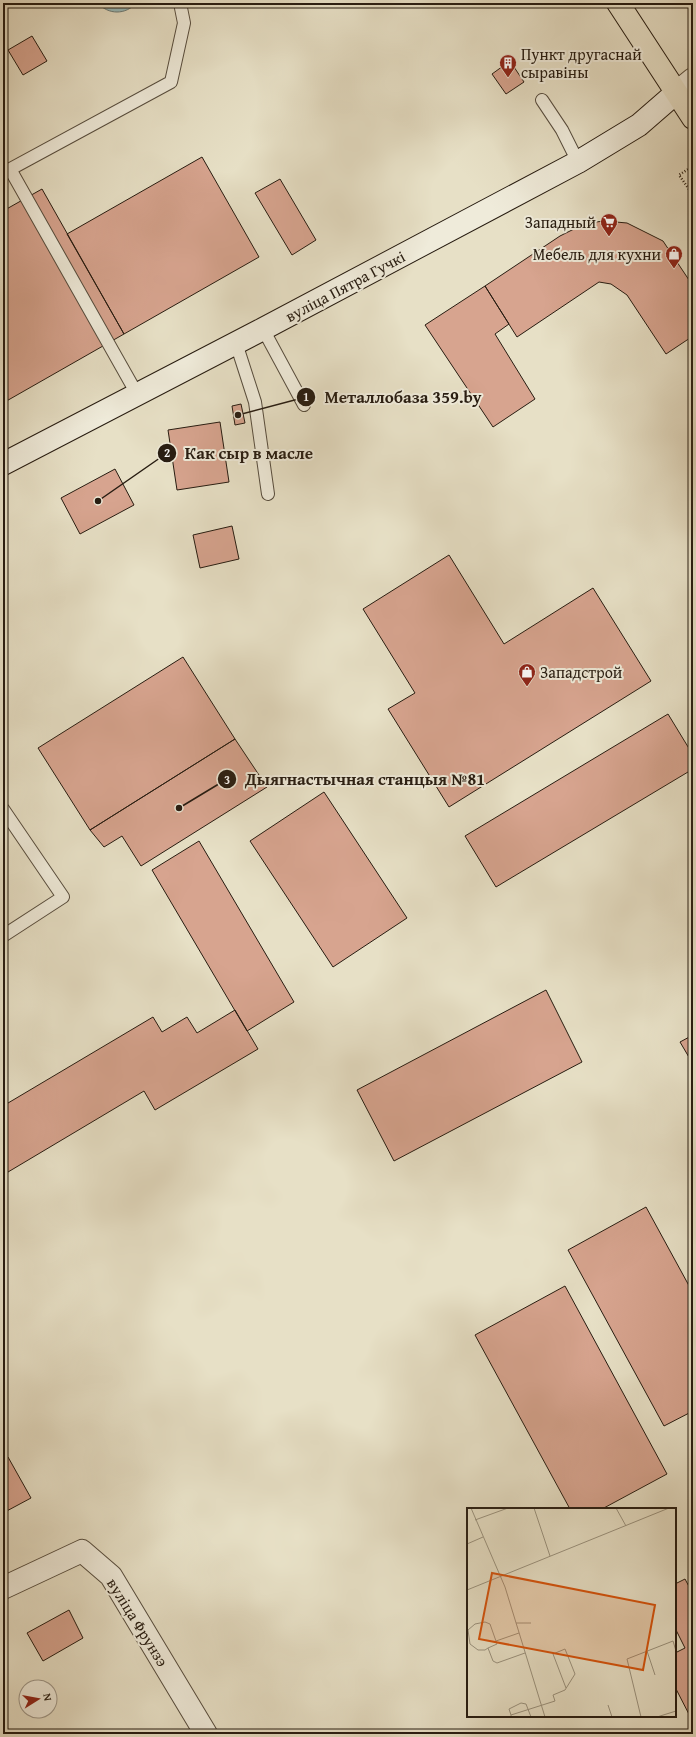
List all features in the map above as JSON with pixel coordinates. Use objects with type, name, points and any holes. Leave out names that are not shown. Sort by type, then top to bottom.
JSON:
[{"type":"main road","points":[[618,3],[685,85],[693,118]]},
{"type":"street","name":"вуліца Пятра Гучкі","points":[[3,464],[263,329],[578,162],[639,124],[685,85]]},
{"type":"street","name":"вуліца Фрунзэ","points":[[3,1588],[82,1551],[111,1576],[206,1734]]},
{"type":"lane","points":[[136,394],[7,171],[172,82],[184,23],[180,3]]},
{"type":"lane","points":[[542,100],[562,130],[578,162]]},
{"type":"lane","points":[[263,329],[304,405]]},
{"type":"lane","points":[[236,343],[255,402],[268,494]]},
{"type":"lane","points":[[3,809],[62,897],[3,936]]},
{"type":"path","points":[[693,166],[680,175],[693,195]]},
{"type":"water","points":[[98,3],[136,3],[127,10],[117,12],[107,10]]},
{"type":"building","points":[[32,36],[47,61],[23,75],[8,50]]},
{"type":"building","name":"Пункт другаснай сыравіны","points":[[510,61],[524,82],[506,94],[492,74]]},
{"type":"building","points":[[202,157],[259,257],[124,334],[67,234]]},
{"type":"building","points":[[280,179],[316,240],[292,255],[255,193]]},
{"type":"building","points":[[42,189],[124,334],[3,403],[3,211]]},
{"type":"building","points":[[605,221],[627,223],[663,241],[693,286],[693,336],[666,354],[627,295],[611,284],[599,282],[517,337],[485,286],[560,236],[586,223]]},
{"type":"building","points":[[485,286],[509,324],[495,334],[535,399],[493,427],[425,325]]},
{"type":"building","points":[[241,404],[245,423],[235,425],[232,406]]},
{"type":"building","points":[[220,422],[229,482],[177,490],[168,430]]},
{"type":"building","points":[[115,469],[134,505],[80,534],[61,498]]},
{"type":"building","points":[[232,526],[239,559],[200,568],[193,535]]},
{"type":"building","name":"Западстрой","points":[[449,555],[504,644],[593,588],[651,681],[449,807],[388,709],[415,693],[363,609]]},
{"type":"building","points":[[183,657],[235,739],[90,830],[38,748]]},
{"type":"building","points":[[668,714],[693,755],[693,769],[496,887],[465,836]]},
{"type":"building","points":[[235,739],[267,787],[141,866],[122,836],[104,847],[90,830]]},
{"type":"building","points":[[324,792],[407,918],[333,967],[250,841]]},
{"type":"building","points":[[199,841],[294,1002],[247,1031],[152,870]]},
{"type":"building","points":[[546,990],[582,1062],[394,1161],[357,1090]]},
{"type":"building","points":[[235,1010],[258,1049],[155,1110],[144,1091],[3,1175],[3,1106],[153,1017],[162,1032],[187,1017],[197,1033]]},
{"type":"building","points":[[693,1035],[693,1064],[680,1042]]},
{"type":"building","points":[[646,1207],[693,1293],[693,1411],[664,1426],[568,1250]]},
{"type":"building","points":[[565,1286],[667,1474],[604,1508],[569,1508],[475,1335]]},
{"type":"building","points":[[8,1457],[31,1498],[3,1513],[3,1460]]},
{"type":"building","points":[[685,1579],[693,1594],[693,1722],[676,1689],[676,1652],[685,1648],[676,1630],[676,1584]]},
{"type":"building","points":[[69,1610],[83,1638],[43,1661],[27,1633]]},
{"type":"place","name":"Пункт другаснай сыравіны","points":[[508,78]]},
{"type":"place","name":"Западный","points":[[609,237]]},
{"type":"place","name":"Мебель для кухни","points":[[674,269]]},
{"type":"place","name":"Металлобаза 359.by","points":[[238,415]]},
{"type":"place","name":"Как сыр в масле","points":[[98,501]]},
{"type":"place","name":"Западстрой","points":[[527,687]]},
{"type":"place","name":"Дыягнастычная станцыя №81","points":[[179,808]]}]
